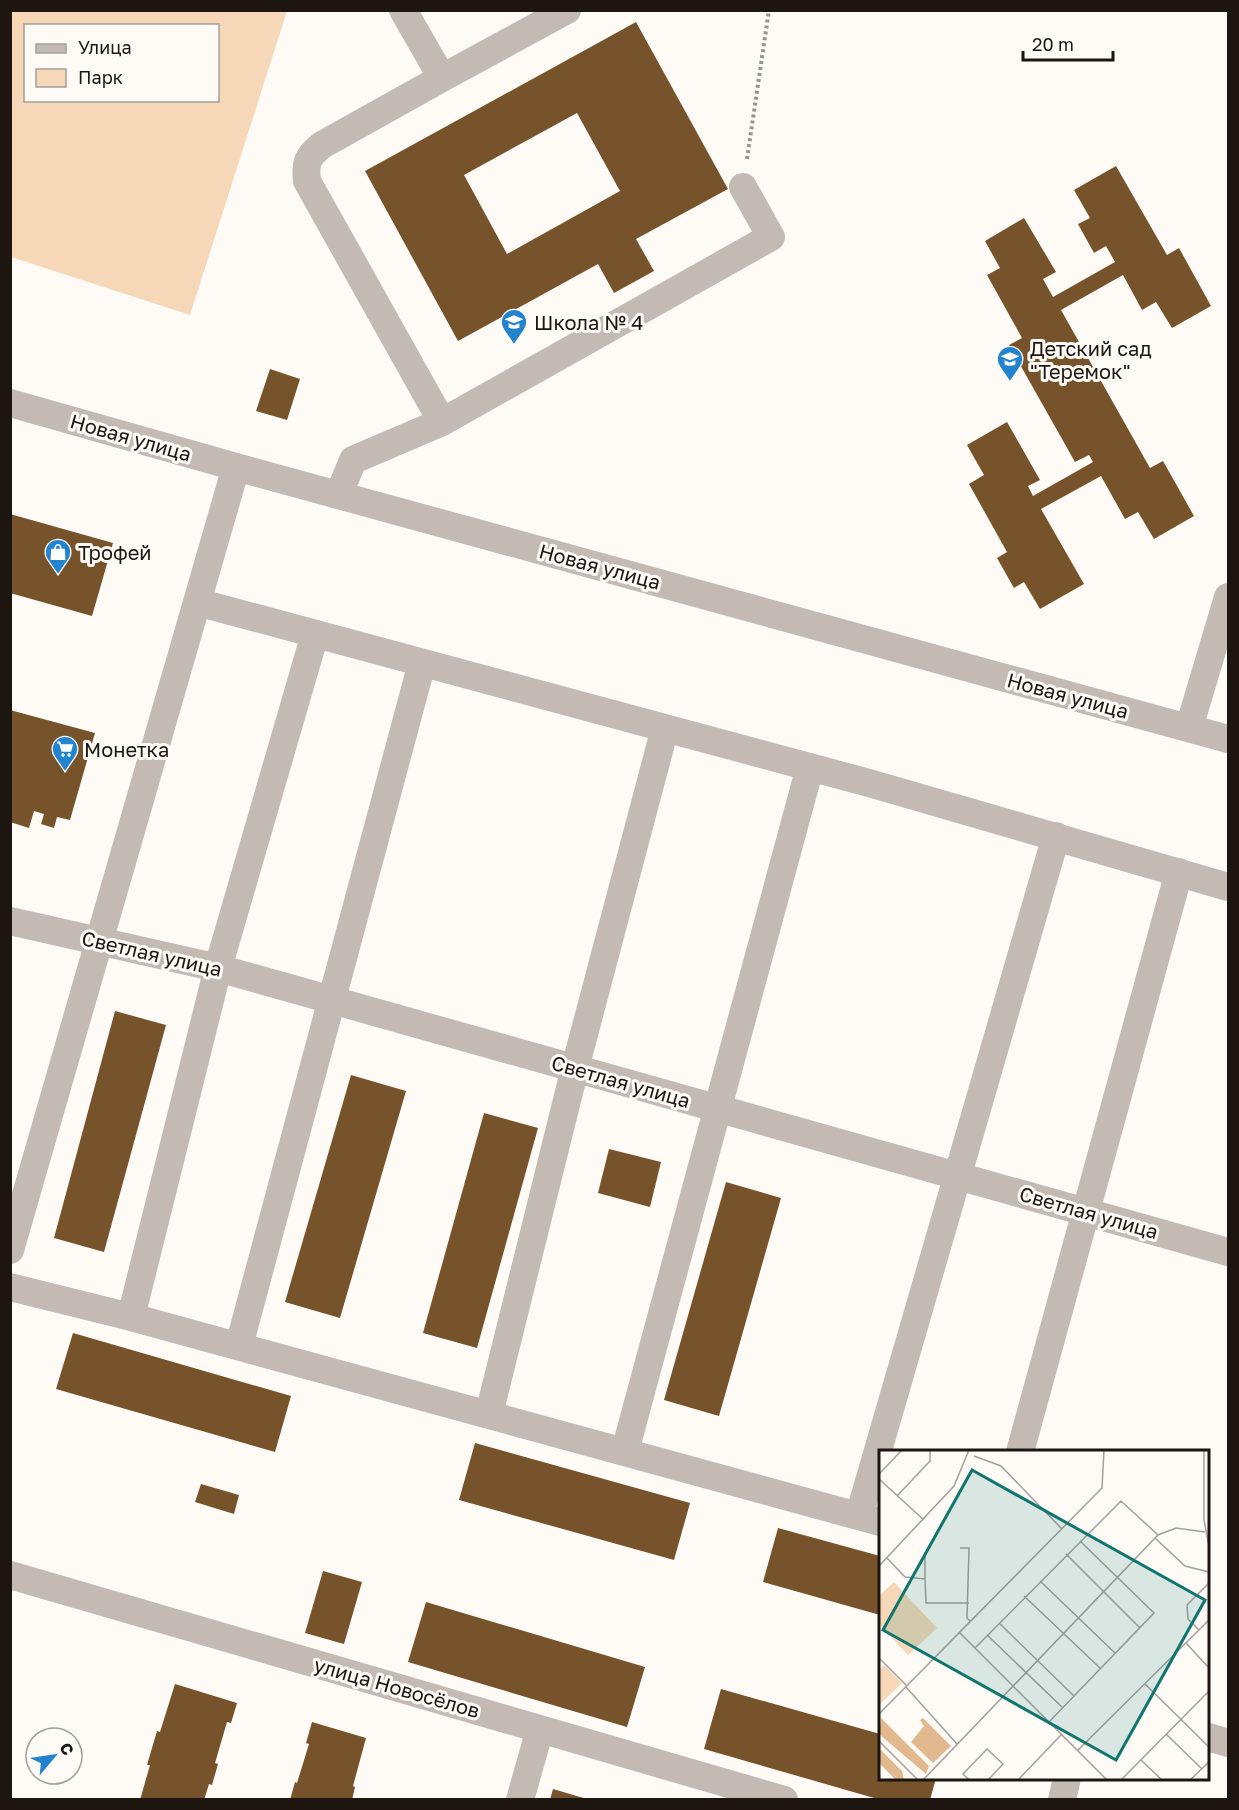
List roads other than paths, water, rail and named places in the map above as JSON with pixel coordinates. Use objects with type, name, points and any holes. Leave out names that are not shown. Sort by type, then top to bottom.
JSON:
[{"type":"street","points":[[403,10],[442,78]]},
{"type":"street","points":[[442,422],[307,181],[306,165],[312,152],[322,145],[567,10]]},
{"type":"street","points":[[339,494],[353,460],[442,422],[771,237],[743,187]]},
{"type":"street","name":"Новая улица","points":[[10,403],[1228,739]]},
{"type":"street","points":[[10,1250],[236,466]]},
{"type":"street","points":[[1189,728],[1228,597]]},
{"type":"street","points":[[197,602],[810,767],[1228,887]]},
{"type":"street","points":[[131,1317],[218,968],[315,634]]},
{"type":"street","points":[[239,1346],[422,663]]},
{"type":"street","points":[[489,1414],[574,1068],[665,728]]},
{"type":"street","points":[[625,1451],[810,767]]},
{"type":"street","points":[[888,1450],[958,1175],[1056,836]]},
{"type":"street","points":[[1021,1450],[1179,872]]},
{"type":"street","name":"Светлая улица","points":[[10,921],[218,968],[1228,1252]]},
{"type":"street","points":[[10,1287],[239,1346],[870,1519],[879,1484]]},
{"type":"street","name":"улица Новосёлов","points":[[10,1575],[784,1800]]},
{"type":"street","points":[[520,1800],[540,1729]]},
{"type":"street","points":[[1209,1737],[1228,1743]]},
{"type":"street","points":[[1062,1800],[1067,1780]]},
{"type":"place","name":"Школа № 4","points":[[514,345]]},
{"type":"place","name":"Детский сад \"Теремок\"","points":[[1010,382]]},
{"type":"place","name":"Трофей","points":[[58,575]]},
{"type":"place","name":"Монетка","points":[[65,772]]}]
